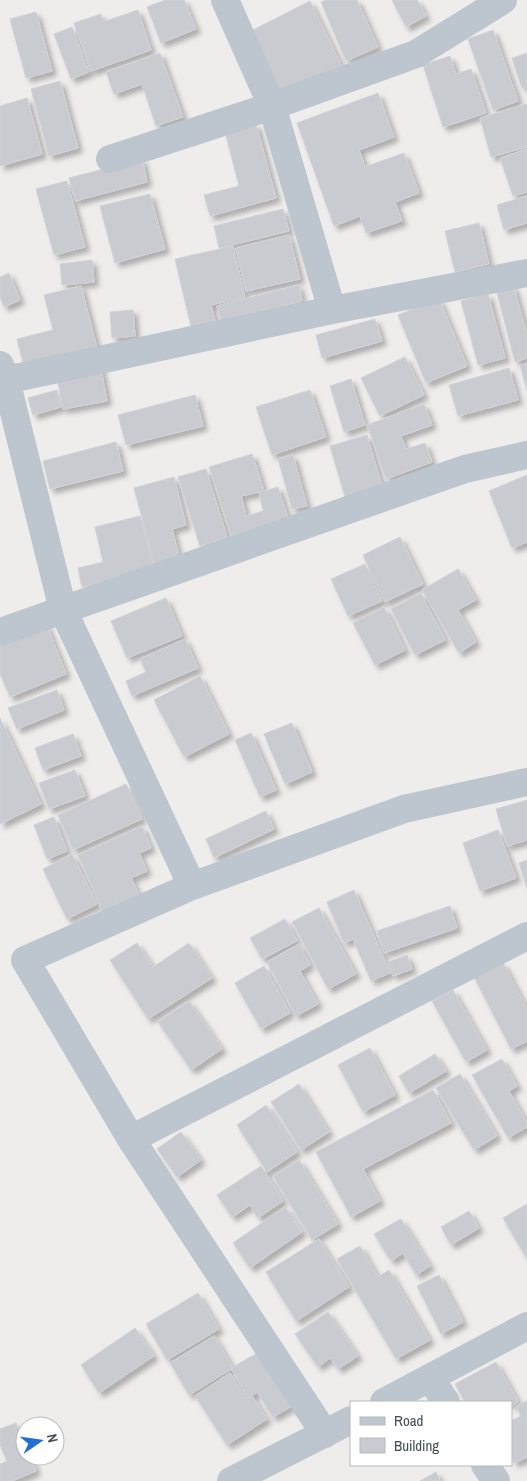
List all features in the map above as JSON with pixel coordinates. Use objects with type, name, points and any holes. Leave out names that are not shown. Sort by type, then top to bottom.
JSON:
[{"type":"street","points":[[225,0],[272,106],[332,310]]},
{"type":"street","points":[[110,159],[272,106],[416,54],[503,0]]},
{"type":"street","points":[[192,886],[63,610],[3,372],[527,273]]},
{"type":"street","points":[[0,632],[465,468],[527,455]]},
{"type":"street","points":[[324,1434],[131,1139],[24,960],[192,886],[404,809],[527,782]]},
{"type":"street","points":[[131,1139],[527,936]]},
{"type":"street","points":[[386,1401],[527,1326]]},
{"type":"street","points":[[430,1378],[445,1401]]},
{"type":"street","points":[[231,1481],[350,1421]]},
{"type":"street","points":[[487,1466],[496,1481]]},
{"type":"building","points":[[165,0],[184,0],[196,29],[161,43],[147,7]]},
{"type":"building","points":[[326,0],[357,0],[378,47],[346,61],[321,2]]},
{"type":"building","points":[[392,0],[417,0],[426,16],[406,27]]},
{"type":"building","points":[[310,1],[343,69],[284,98],[251,31]]},
{"type":"building","points":[[138,10],[151,50],[91,71],[74,23],[101,14],[103,22]]},
{"type":"building","points":[[36,12],[52,71],[26,78],[10,19]]},
{"type":"building","points":[[72,27],[89,72],[71,79],[54,34]]},
{"type":"building","points":[[493,30],[518,101],[493,110],[468,39]]},
{"type":"building","points":[[160,53],[183,117],[156,126],[142,84],[114,94],[106,72]]},
{"type":"building","points":[[527,53],[527,86],[522,88],[512,58]]},
{"type":"building","points":[[450,56],[456,74],[471,69],[486,113],[443,127],[423,65]]},
{"type":"building","points":[[60,81],[78,148],[49,156],[31,89]]},
{"type":"building","points":[[378,93],[394,137],[359,150],[365,167],[404,153],[419,193],[395,202],[402,221],[366,233],[360,216],[334,226],[297,123]]},
{"type":"building","points":[[27,98],[42,154],[0,166],[0,106]]},
{"type":"building","points":[[526,104],[527,147],[491,157],[480,118]]},
{"type":"building","points":[[256,124],[276,198],[210,216],[204,195],[239,186],[225,132]]},
{"type":"building","points":[[527,149],[527,192],[513,196],[500,158]]},
{"type":"building","points":[[142,159],[147,182],[75,201],[69,178]]},
{"type":"building","points":[[67,181],[85,247],[54,255],[36,189]]},
{"type":"building","points":[[150,194],[165,249],[115,263],[100,206]]},
{"type":"building","points":[[527,196],[527,223],[504,230],[497,205]]},
{"type":"building","points":[[283,209],[289,231],[219,248],[214,226]]},
{"type":"building","points":[[479,223],[489,264],[455,272],[445,231]]},
{"type":"building","points":[[289,235],[300,279],[246,291],[236,248]]},
{"type":"building","points":[[233,246],[245,297],[211,305],[217,329],[193,335],[175,259]]},
{"type":"building","points":[[92,260],[94,282],[62,285],[60,264]]},
{"type":"building","points":[[9,273],[20,300],[4,307],[0,297],[0,277]]},
{"type":"building","points":[[299,285],[302,301],[221,321],[217,306]]},
{"type":"building","points":[[513,285],[527,334],[527,358],[515,362],[496,289]]},
{"type":"building","points":[[81,286],[98,352],[25,371],[17,339],[53,330],[44,295]]},
{"type":"building","points":[[488,294],[505,358],[478,365],[461,301]]},
{"type":"building","points":[[439,299],[467,366],[426,383],[398,315]]},
{"type":"building","points":[[133,310],[135,336],[112,338],[110,312]]},
{"type":"building","points":[[375,319],[382,341],[322,358],[316,335]]},
{"type":"building","points":[[405,357],[424,395],[380,416],[361,378]]},
{"type":"building","points":[[100,364],[107,401],[63,409],[56,372]]},
{"type":"building","points":[[527,364],[527,390],[520,365]]},
{"type":"building","points":[[509,368],[518,400],[458,416],[449,385]]},
{"type":"building","points":[[351,379],[365,425],[344,432],[330,386]]},
{"type":"building","points":[[57,390],[61,407],[33,415],[28,398]]},
{"type":"building","points":[[310,390],[326,437],[272,455],[256,407]]},
{"type":"building","points":[[195,395],[203,426],[126,445],[118,415]]},
{"type":"building","points":[[424,404],[432,425],[401,436],[406,449],[425,443],[432,462],[386,479],[367,425]]},
{"type":"building","points":[[367,435],[382,487],[345,497],[330,446]]},
{"type":"building","points":[[116,442],[123,471],[50,489],[43,461]]},
{"type":"building","points":[[252,454],[264,491],[278,487],[289,521],[232,538],[209,467]],"holes":[[[259,492],[263,511],[246,516],[241,496]]]},
{"type":"building","points":[[293,455],[307,506],[292,509],[278,459]]},
{"type":"building","points":[[206,469],[227,537],[200,546],[178,477]]},
{"type":"building","points":[[527,475],[527,542],[512,548],[489,491]]},
{"type":"building","points":[[174,477],[186,525],[172,529],[180,560],[155,566],[134,488]]},
{"type":"building","points":[[140,516],[154,569],[82,587],[78,568],[103,562],[95,527]]},
{"type":"building","points":[[400,537],[423,584],[385,602],[363,555]]},
{"type":"building","points":[[365,564],[382,601],[348,616],[331,579]]},
{"type":"building","points":[[458,569],[476,600],[458,610],[476,642],[459,653],[422,590]]},
{"type":"building","points":[[421,593],[445,640],[415,655],[391,609]]},
{"type":"building","points":[[166,598],[182,636],[127,658],[111,621]]},
{"type":"building","points":[[384,607],[405,650],[375,665],[353,623]]},
{"type":"building","points":[[46,624],[66,674],[10,697],[0,674],[0,643]]},
{"type":"building","points":[[185,639],[198,668],[132,696],[126,681],[146,672],[140,659]]},
{"type":"building","points":[[200,676],[229,734],[184,757],[154,700]]},
{"type":"building","points":[[57,690],[64,710],[17,729],[8,708]]},
{"type":"building","points":[[0,718],[41,804],[0,824]]},
{"type":"building","points":[[292,723],[312,772],[285,784],[264,734]]},
{"type":"building","points":[[251,733],[276,790],[260,797],[235,740]]},
{"type":"building","points":[[73,734],[81,756],[43,770],[35,748]]},
{"type":"building","points":[[75,770],[85,796],[49,809],[39,783]]},
{"type":"building","points":[[126,784],[142,819],[73,850],[58,815]]},
{"type":"building","points":[[527,800],[527,840],[507,846],[496,809]]},
{"type":"building","points":[[266,811],[274,829],[214,858],[206,839]]},
{"type":"building","points":[[54,817],[67,851],[47,859],[34,825]]},
{"type":"building","points":[[142,826],[151,848],[139,853],[147,871],[131,878],[141,899],[104,915],[78,855]]},
{"type":"building","points":[[498,830],[516,878],[480,891],[463,843]]},
{"type":"building","points":[[72,854],[97,904],[67,919],[43,869]]},
{"type":"building","points":[[527,860],[527,888],[519,863]]},
{"type":"building","points":[[354,890],[390,973],[371,981],[353,939],[344,943],[327,902]]},
{"type":"building","points":[[450,906],[457,928],[384,953],[377,931]]},
{"type":"building","points":[[319,908],[356,974],[328,989],[292,922]]},
{"type":"building","points":[[285,919],[297,941],[262,959],[250,938]]},
{"type":"building","points":[[137,943],[153,967],[189,943],[212,978],[148,1019],[110,960]]},
{"type":"building","points":[[299,944],[310,965],[300,971],[318,1004],[296,1016],[267,962]]},
{"type":"building","points":[[407,955],[412,969],[393,976],[388,962]]},
{"type":"building","points":[[503,963],[527,1010],[527,1041],[511,1049],[474,977]]},
{"type":"building","points":[[264,966],[290,1013],[261,1029],[235,983]]},
{"type":"building","points":[[453,990],[487,1050],[466,1062],[432,1001]]},
{"type":"building","points":[[189,1001],[222,1049],[191,1070],[158,1022]]},
{"type":"building","points":[[370,1048],[395,1095],[363,1112],[338,1065]]},
{"type":"building","points":[[435,1054],[446,1071],[409,1093],[399,1076]]},
{"type":"building","points":[[502,1059],[517,1086],[509,1091],[527,1123],[527,1127],[508,1138],[472,1075]]},
{"type":"building","points":[[460,1074],[497,1136],[474,1150],[436,1088]]},
{"type":"building","points":[[299,1084],[329,1132],[301,1150],[271,1102]]},
{"type":"building","points":[[433,1090],[451,1123],[363,1169],[380,1201],[351,1217],[316,1152]]},
{"type":"building","points":[[266,1105],[297,1152],[267,1172],[237,1125]]},
{"type":"building","points":[[181,1132],[201,1160],[177,1177],[157,1149]]},
{"type":"building","points":[[299,1160],[338,1224],[312,1240],[273,1176]]},
{"type":"building","points":[[261,1166],[283,1201],[258,1218],[250,1205],[232,1217],[217,1195]]},
{"type":"building","points":[[527,1204],[527,1259],[503,1218]]},
{"type":"building","points":[[285,1207],[302,1232],[250,1268],[233,1243]]},
{"type":"building","points":[[469,1211],[479,1228],[451,1245],[441,1227]]},
{"type":"building","points":[[401,1219],[430,1266],[416,1275],[403,1253],[391,1261],[374,1234]]},
{"type":"building","points":[[319,1239],[349,1287],[296,1321],[266,1272]]},
{"type":"building","points":[[360,1246],[378,1277],[389,1270],[430,1340],[396,1359],[337,1259]]},
{"type":"building","points":[[439,1275],[463,1322],[441,1334],[417,1286]]},
{"type":"building","points":[[198,1293],[219,1329],[167,1360],[146,1324]]},
{"type":"building","points":[[328,1312],[358,1356],[338,1369],[330,1358],[318,1367],[295,1334]]},
{"type":"building","points":[[135,1328],[154,1356],[99,1393],[81,1365]]},
{"type":"building","points":[[214,1336],[233,1368],[189,1395],[170,1363]]},
{"type":"building","points":[[261,1351],[292,1406],[273,1417],[257,1392],[248,1398],[231,1368]]},
{"type":"building","points":[[496,1362],[518,1402],[512,1405],[512,1401],[464,1401],[455,1384]]},
{"type":"building","points":[[230,1373],[246,1399],[252,1396],[267,1419],[227,1445],[195,1396]]},
{"type":"building","points":[[527,1401],[527,1457],[514,1463],[512,1458],[512,1420],[521,1416],[516,1406]]},
{"type":"building","points":[[15,1423],[15,1466],[34,1466],[36,1471],[12,1481],[0,1481],[0,1464],[7,1461],[0,1445],[0,1429]]},
{"type":"building","points":[[436,1472],[440,1481],[420,1481]]}]
